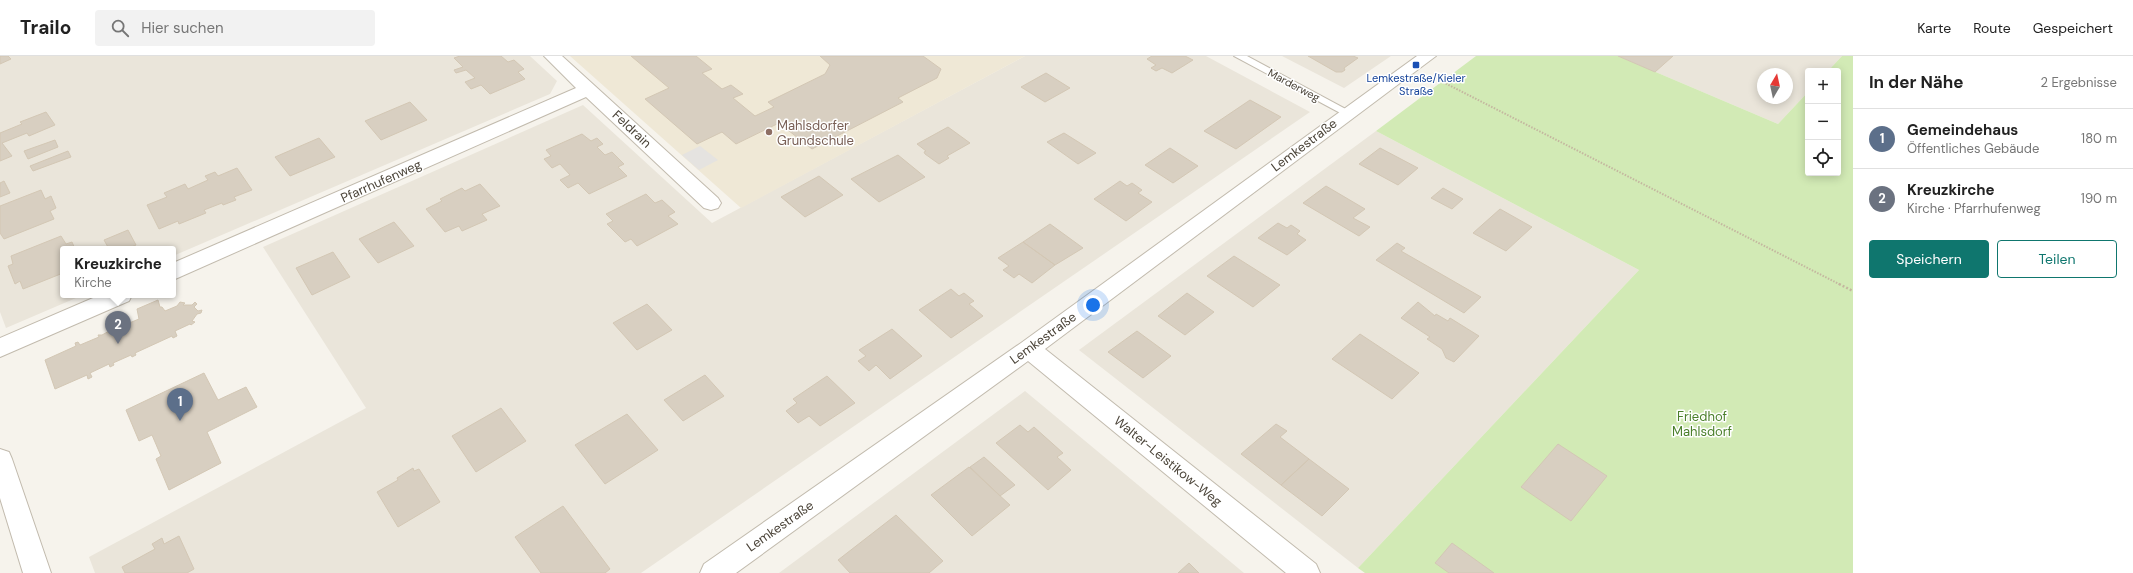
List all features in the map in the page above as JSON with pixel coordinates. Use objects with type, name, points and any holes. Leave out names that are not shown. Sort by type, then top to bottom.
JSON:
[{"type":"street","name":"Feldrain","points":[[552,56],[711,203]]},
{"type":"street","name":"Lemkestraße","points":[[714,573],[1029,349],[1348,113],[1428,56]]},
{"type":"street","name":"Pfarrhufenweg","points":[[176,271],[589,89]]},
{"type":"street","points":[[0,348],[114,298]]},
{"type":"street","name":"Walter-Leistikow-Weg","points":[[1029,349],[1306,573]]},
{"type":"street","points":[[0,459],[38,573]]},
{"type":"lane","name":"Marderweg","points":[[1240,56],[1348,113]]},
{"type":"path","points":[[1413,66],[1853,291]]},
{"type":"shaded area","points":[[0,56],[530,56],[557,81],[550,94],[176,255],[176,246],[60,246],[60,298],[76,298],[6,328],[0,312]]},
{"type":"shaded area","name":"Mahlsdorfer Grundschule","points":[[570,56],[1025,56],[741,208]]},
{"type":"shaded area","points":[[1025,56],[1206,56],[1310,112],[641,573],[95,573],[89,557],[366,408],[263,247],[583,105],[712,223]]},
{"type":"shaded area","points":[[1282,56],[1391,56],[1344,88]]},
{"type":"shaded area","points":[[1618,56],[1842,56],[1831,68],[1805,68],[1805,95],[1778,124]]},
{"type":"shaded area","points":[[1376,131],[1639,270],[1358,568],[1079,350]]},
{"type":"shaded area","points":[[700,146],[718,160],[699,170],[682,155]]},
{"type":"shaded area","points":[[1025,391],[1244,573],[779,573]]},
{"type":"green space","name":"Friedhof Mahlsdorf","points":[[1476,56],[1618,56],[1778,124],[1805,95],[1805,176],[1841,176],[1841,68],[1831,68],[1842,56],[1853,56],[1853,573],[1365,573],[1358,568],[1639,270],[1376,131]]},
{"type":"building","points":[[0,56],[8,56],[11,59],[0,64]]},
{"type":"building","points":[[460,56],[501,56],[508,62],[514,60],[524,69],[518,72],[525,79],[490,94],[481,85],[471,89],[465,82],[475,78],[466,70],[456,73],[454,70],[463,67],[454,58]]},
{"type":"building","points":[[631,56],[696,56],[712,69],[702,73],[722,89],[731,85],[743,94],[733,98],[755,116],[774,107],[768,102],[825,74],[830,65],[820,56],[923,56],[941,69],[937,78],[898,98],[903,102],[812,149],[779,123],[736,144],[722,132],[697,144],[645,99],[669,88]]},
{"type":"building","points":[[1152,56],[1185,56],[1193,60],[1172,73],[1162,68],[1156,71],[1151,68],[1156,65],[1147,59]]},
{"type":"building","points":[[1308,56],[1353,56],[1358,58],[1344,68],[1345,70],[1342,72],[1336,72]]},
{"type":"building","points":[[1618,56],[1673,56],[1655,72]]},
{"type":"building","points":[[1046,73],[1070,88],[1045,102],[1021,87]]},
{"type":"building","points":[[1250,100],[1281,117],[1236,149],[1204,131]]},
{"type":"building","points":[[410,102],[427,120],[381,140],[365,121]]},
{"type":"building","points":[[46,112],[55,125],[29,136],[27,133],[2,143],[12,156],[0,161],[0,133],[22,124],[20,122]]},
{"type":"building","points":[[948,127],[970,143],[947,156],[949,158],[939,164],[925,154],[924,152],[926,151],[917,144]]},
{"type":"building","points":[[1064,133],[1096,153],[1078,164],[1047,142]]},
{"type":"building","points":[[582,134],[591,141],[597,138],[603,144],[597,147],[605,155],[612,152],[624,164],[618,167],[627,176],[589,194],[578,183],[568,188],[560,180],[570,175],[560,164],[552,168],[544,159],[551,156],[546,150]]},
{"type":"building","points":[[319,138],[335,157],[290,176],[275,157]]},
{"type":"building","points":[[55,140],[58,147],[28,159],[24,151]]},
{"type":"building","points":[[1170,148],[1198,166],[1173,183],[1145,165]]},
{"type":"building","points":[[1380,148],[1418,168],[1398,185],[1359,164]]},
{"type":"building","points":[[68,151],[71,157],[33,171],[30,166]]},
{"type":"building","points":[[898,155],[925,177],[879,202],[851,179]]},
{"type":"building","points":[[237,168],[252,190],[234,197],[236,200],[223,205],[222,203],[204,210],[206,213],[179,224],[178,221],[159,229],[147,205],[167,197],[164,193],[185,184],[188,189],[208,180],[205,176],[215,172],[218,176]]},
{"type":"building","points":[[819,176],[843,195],[805,217],[781,197]]},
{"type":"building","points":[[4,181],[10,193],[0,197],[0,183]]},
{"type":"building","points":[[1120,181],[1127,186],[1132,183],[1142,190],[1138,193],[1152,202],[1126,221],[1094,199]]},
{"type":"building","points":[[480,184],[500,206],[482,214],[487,220],[462,231],[459,226],[445,232],[426,209],[442,201],[440,199],[462,188],[465,191]]},
{"type":"building","points":[[1326,186],[1365,209],[1353,218],[1370,227],[1359,236],[1303,203]]},
{"type":"building","points":[[1443,188],[1463,199],[1452,209],[1431,198]]},
{"type":"building","points":[[41,190],[45,199],[51,196],[56,208],[50,211],[54,219],[4,239],[0,233],[0,206]]},
{"type":"building","points":[[646,194],[655,203],[662,200],[675,212],[668,216],[678,224],[637,246],[631,239],[625,242],[607,224],[613,221],[606,214]]},
{"type":"building","points":[[1500,209],[1532,227],[1506,251],[1473,233]]},
{"type":"building","points":[[394,222],[414,246],[378,263],[359,239]]},
{"type":"building","points":[[1278,223],[1287,228],[1291,225],[1300,231],[1297,234],[1306,240],[1287,255],[1258,238]]},
{"type":"building","points":[[1050,224],[1083,248],[1055,265],[1023,242]]},
{"type":"building","points":[[128,230],[136,245],[107,246],[104,240]]},
{"type":"building","points":[[61,236],[66,244],[72,242],[74,246],[60,246],[60,274],[23,289],[20,281],[15,284],[8,266],[13,264],[11,256]]},
{"type":"building","points":[[1023,242],[1055,265],[1032,283],[1019,274],[1014,278],[1003,270],[1009,266],[998,258]]},
{"type":"building","points":[[1397,243],[1405,248],[1401,251],[1481,297],[1464,313],[1376,260]]},
{"type":"building","points":[[333,252],[350,277],[312,295],[296,268]]},
{"type":"building","points":[[1234,256],[1280,285],[1253,307],[1207,276]]},
{"type":"building","points":[[951,289],[959,296],[964,293],[974,301],[969,304],[983,316],[951,338],[919,310]]},
{"type":"building","points":[[1187,293],[1214,312],[1185,335],[1158,316]]},
{"type":"building","points":[[158,300],[160,307],[162,307],[165,311],[177,306],[180,302],[185,303],[183,305],[192,305],[195,302],[197,304],[194,307],[198,311],[202,310],[201,313],[197,314],[192,321],[195,322],[175,331],[177,336],[173,338],[172,336],[135,353],[136,355],[132,357],[131,355],[113,363],[114,365],[110,367],[109,364],[90,373],[92,377],[88,379],[87,375],[55,389],[45,360],[76,346],[75,343],[78,342],[80,345],[99,337],[98,335],[102,335],[122,324],[122,326],[139,319],[137,309]]},
{"type":"building","points":[[1418,302],[1435,316],[1436,314],[1448,321],[1450,318],[1479,336],[1454,362],[1446,358],[1442,349],[1427,339],[1430,337],[1401,318]]},
{"type":"building","points":[[647,304],[672,330],[637,350],[613,323]]},
{"type":"building","points":[[892,329],[922,356],[890,379],[876,365],[869,371],[858,361],[866,356],[859,350]]},
{"type":"building","points":[[1137,331],[1171,356],[1143,378],[1108,352]]},
{"type":"building","points":[[1360,334],[1419,373],[1392,399],[1332,359]]},
{"type":"building","points":[[204,373],[218,400],[246,387],[257,407],[207,432],[221,463],[169,490],[156,459],[161,456],[152,435],[139,441],[126,410]]},
{"type":"building","points":[[705,375],[724,396],[683,421],[664,400]]},
{"type":"building","points":[[827,376],[855,403],[820,426],[809,416],[798,423],[786,411],[797,403],[793,399]]},
{"type":"building","points":[[501,408],[526,441],[476,472],[452,436]]},
{"type":"building","points":[[627,414],[658,450],[605,484],[575,445]]},
{"type":"building","points":[[1276,424],[1287,431],[1280,437],[1309,459],[1281,485],[1241,454]]},
{"type":"building","points":[[1020,425],[1028,432],[1034,427],[1063,453],[1057,457],[1071,470],[1048,490],[996,443]]},
{"type":"building","points":[[1558,444],[1607,476],[1571,521],[1521,487]]},
{"type":"building","points":[[984,457],[1015,485],[1000,496],[970,467]]},
{"type":"building","points":[[1309,459],[1349,489],[1322,516],[1281,485]]},
{"type":"building","points":[[969,467],[1010,505],[972,536],[931,495]]},
{"type":"building","points":[[413,468],[414,471],[419,469],[440,502],[398,527],[377,492],[398,480],[397,478]]},
{"type":"building","points":[[563,506],[610,569],[605,573],[541,573],[515,537]]},
{"type":"building","points":[[896,515],[943,561],[929,573],[850,573],[838,560]]},
{"type":"building","points":[[179,536],[194,569],[187,573],[125,573],[122,567],[155,549],[152,544],[162,538],[164,544]]},
{"type":"building","points":[[1452,543],[1494,573],[1449,573],[1435,563]]},
{"type":"building","points":[[1189,563],[1199,573],[1178,573]]},
{"type":"place","name":"Lemkestraße/Kieler Straße","points":[[1416,65]]},
{"type":"place","name":"Mahlsdorfer Grundschule","points":[[769,132]]},
{"type":"place","name":"Kreuzkirche","points":[[118,344]]},
{"type":"place","name":"Gemeindehaus","points":[[180,421]]}]
